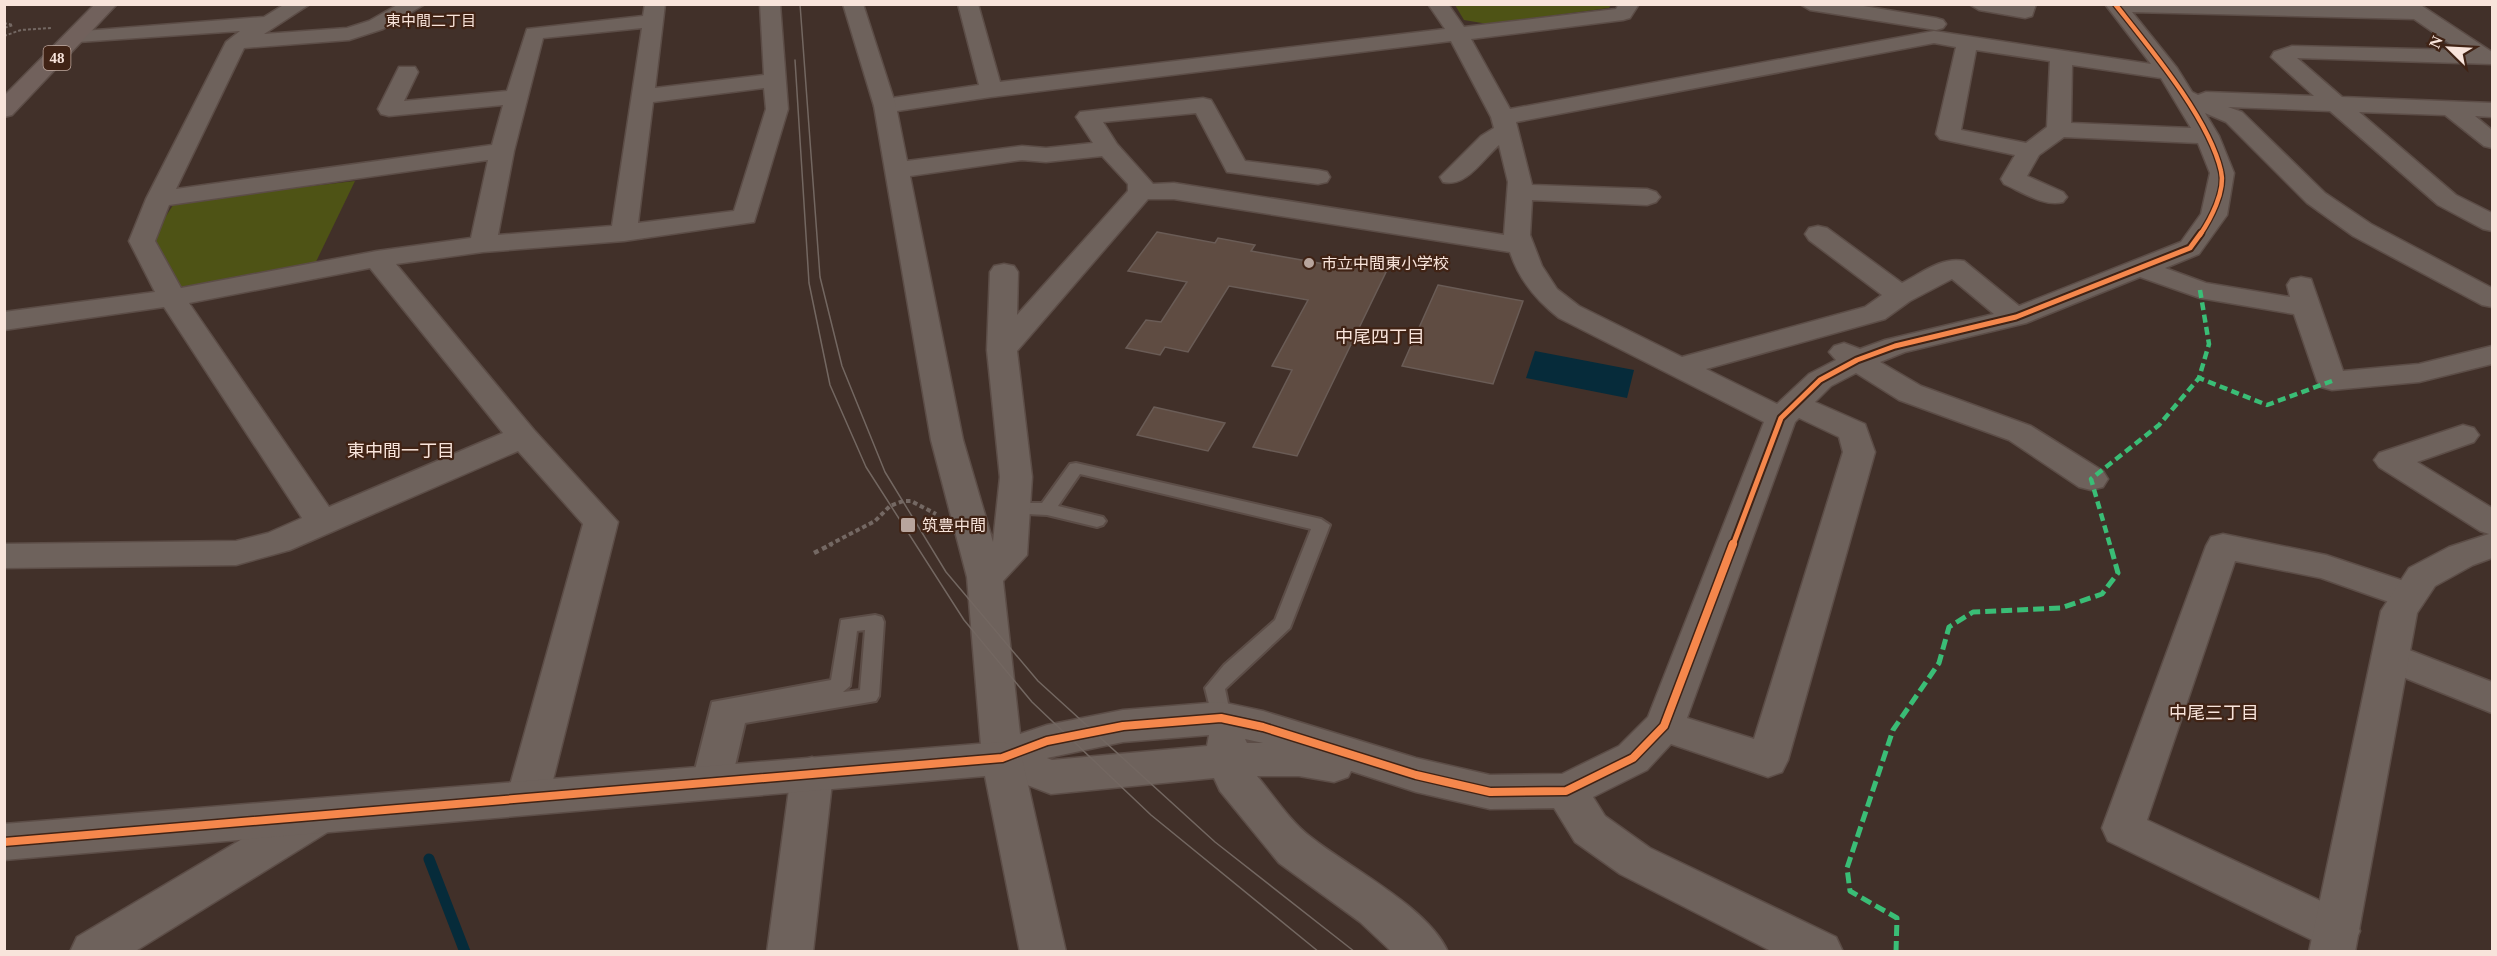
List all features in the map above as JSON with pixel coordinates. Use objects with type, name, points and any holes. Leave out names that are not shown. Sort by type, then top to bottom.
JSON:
[{"type":"main road","name":"48","points":[[4,110],[107,4]]},
{"type":"street","points":[[217,26],[232,4]]},
{"type":"street","points":[[300,4],[236,42],[159,199],[142,241],[172,298],[322,522]]},
{"type":"street","points":[[236,42],[349,34],[376,26],[415,4]]},
{"type":"street","points":[[4,321],[172,298],[377,259],[483,244],[624,233],[745,217],[777,109],[770,4]]},
{"type":"street","points":[[854,4],[885,106],[947,440],[985,577],[1002,758],[1043,951]]},
{"type":"street","points":[[968,4],[991,90]]},
{"type":"street","points":[[1438,4],[1458,34],[1505,124],[1520,182],[1517,235],[1528,266],[1547,295],[1569,312],[1678,367],[1787,411],[1854,431],[1859,452],[1768,760],[1664,726]]},
{"type":"street","points":[[885,106],[991,90],[1623,14],[1629,4]]},
{"type":"street","points":[[1810,4],[1937,22],[1967,43],[2061,58],[2176,85],[2336,105],[2493,110]]},
{"type":"street","points":[[1979,4],[2025,12],[2026,4]]},
{"type":"street","points":[[2115,5],[2411,9],[2488,60]]},
{"type":"street","points":[[4,842],[528,796],[1002,758],[1047,741],[1123,726],[1221,718],[1263,727],[1416,775],[1490,792],[1566,791],[1633,758],[1664,726],[1787,411],[1820,380],[1857,360],[1895,346],[2016,317],[2190,248],[2214,215],[2222,173],[2208,136],[2176,85],[2115,5]]},
{"type":"street","points":[[483,244],[502,151],[534,33],[654,13],[624,233]]},
{"type":"street","points":[[1452,177],[1505,124],[1937,22]]},
{"type":"street","points":[[78,36],[267,23]]},
{"type":"street","points":[[1967,43],[1948,134],[2030,152]]},
{"type":"street","points":[[2488,60],[2292,52],[2282,57],[2447,200],[2493,223]]},
{"type":"street","points":[[2059,130],[2061,58]]},
{"type":"street","points":[[407,72],[389,109],[516,97]]},
{"type":"street","points":[[644,96],[774,80]]},
{"type":"street","points":[[2176,85],[2234,117],[2316,198],[2362,230],[2493,299]]},
{"type":"street","points":[[1141,192],[1140,183],[1108,148],[1088,117],[1203,105],[1236,167],[1318,177]]},
{"type":"street","points":[[2450,108],[2493,141]]},
{"type":"street","points":[[2054,197],[2013,179],[2030,152],[2059,130],[2208,136]]},
{"type":"street","points":[[897,170],[1022,153],[1046,155],[1108,148]]},
{"type":"street","points":[[159,199],[502,151]]},
{"type":"street","points":[[1002,350],[1141,192],[1174,191],[1521,246]]},
{"type":"street","points":[[1520,192],[1647,197]]},
{"type":"street","points":[[1818,234],[1900,295]]},
{"type":"street","points":[[377,259],[523,438],[601,522],[528,796]]},
{"type":"street","points":[[1678,367],[1875,313],[1900,295],[1954,267],[2016,317]]},
{"type":"street","points":[[2138,267],[2200,290],[2303,296],[2332,381],[2419,373],[2493,355]]},
{"type":"street","points":[[985,577],[1009,555],[1016,477],[1002,350],[1004,272]]},
{"type":"street","points":[[1813,330],[1910,393],[2020,433],[2091,479]]},
{"type":"street","points":[[2463,435],[2390,460],[2493,523]]},
{"type":"street","points":[[4,556],[236,554],[278,542],[523,438]]},
{"type":"street","points":[[2409,596],[2326,567],[2223,546],[2123,828],[2334,941],[2398,612],[2409,596],[2422,577],[2461,556],[2493,545]]},
{"type":"street","points":[[2391,657],[2493,698]]},
{"type":"street","points":[[1221,718],[1235,779],[1294,850],[1377,908],[1425,951]]},
{"type":"street","points":[[1002,758],[1051,777],[1231,760],[1299,759],[1416,775]]},
{"type":"street","points":[[790,951],[812,774]]},
{"type":"street","points":[[1566,791],[1590,829],[1635,861],[1820,951]]},
{"type":"street","points":[[93,951],[316,816]]},
{"type":"lane","points":[[1047,509],[1076,468],[1321,525],[1283,623],[1272,636],[1225,674],[1215,688],[1221,718]]},
{"type":"lane","points":[[1013,509],[1047,509],[1097,521]]},
{"type":"lane","points":[[875,622],[869,696],[736,717],[712,781],[719,707],[840,686],[848,625],[875,622]]},
{"type":"path","points":[[4,24],[13,25],[4,28]]},
{"type":"path","points":[[4,36],[21,30],[51,27]]},
{"type":"path","points":[[814,553],[875,521],[890,506],[903,501],[911,501],[939,516]]},
{"type":"green space","points":[[1455,5],[1611,5],[1609,8],[1488,24],[1464,20]]},
{"type":"green space","points":[[355,181],[312,270],[179,287],[150,241],[175,202]]},
{"type":"water","points":[[1535,351],[1634,370],[1627,398],[1526,378]]},
{"type":"building","points":[[1157,232],[1215,243],[1218,238],[1255,245],[1251,251],[1347,268],[1350,261],[1388,268],[1297,456],[1253,447],[1292,370],[1272,366],[1308,300],[1229,286],[1188,352],[1165,347],[1160,355],[1126,348],[1146,320],[1161,322],[1187,282],[1128,271]]},
{"type":"building","points":[[1438,285],[1523,301],[1493,384],[1402,366]]},
{"type":"building","points":[[1154,407],[1225,423],[1208,451],[1137,435]]},
{"type":"waterway","points":[[429,859],[465,952]]},
{"type":"tram line","points":[[800,4],[820,277],[842,366],[885,472],[946,572],[1038,681],[1215,842],[1355,952]]},
{"type":"tram line","points":[[795,60],[809,283],[830,385],[866,467],[964,620],[1032,702],[1151,815],[1319,952]]},
{"type":"marked path","points":[[2200,290],[2209,344],[2199,378],[2267,405],[2332,381]]},
{"type":"marked path","points":[[1896,952],[1897,918],[1850,891],[1847,868],[1893,730],[1939,663],[1949,627],[1973,612],[2061,608],[2102,594],[2118,573],[2091,479],[2159,425],[2199,378]]},
{"type":"cycle path","points":[[4,842],[528,796],[1002,758],[1047,741],[1123,726],[1221,718],[1263,727],[1416,775],[1490,792],[1566,791],[1633,758],[1664,726],[1781,418],[1820,380],[1857,360],[1895,346],[2016,317],[2190,248],[2214,215],[2222,173],[2207,136],[2169,73],[2115,4]]},
{"type":"place","name":"市立中間東小学校","points":[[1309,263]]},
{"type":"place","name":"筑豊中間","points":[[908,525]]},
{"type":"district","name":"東中間二丁目","points":[[431,21]]},
{"type":"district","name":"中尾四丁目","points":[[1380,337]]},
{"type":"district","name":"東中間一丁目","points":[[401,451]]},
{"type":"district","name":"中尾三丁目","points":[[2214,713]]}]
